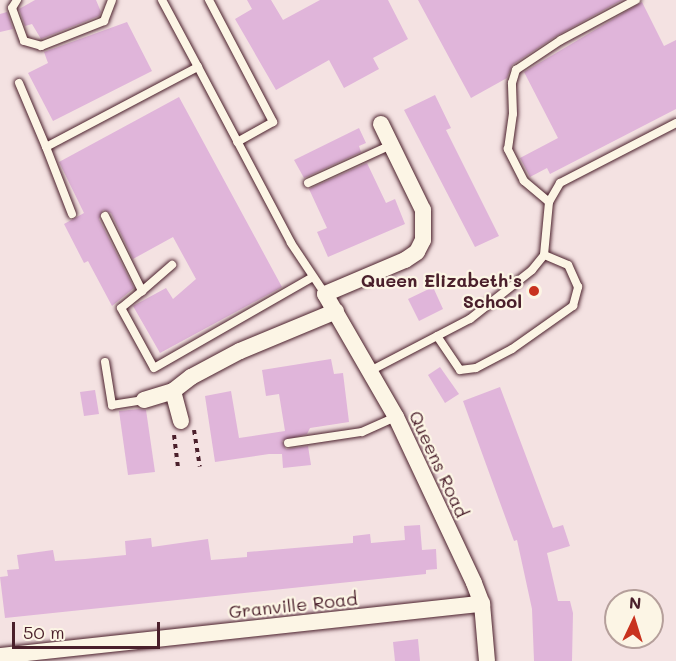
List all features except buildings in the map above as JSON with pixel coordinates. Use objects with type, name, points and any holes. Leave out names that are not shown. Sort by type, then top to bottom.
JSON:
[{"type":"street","points":[[325,294],[405,260],[423,240],[423,210],[381,124]]},
{"type":"street","name":"Queens Road","points":[[325,294],[396,417],[482,604],[487,661]]},
{"type":"street","points":[[144,400],[173,391],[240,351],[336,311]]},
{"type":"street","points":[[173,391],[181,421]]},
{"type":"street","name":"Granville Road","points":[[0,656],[482,604]]},
{"type":"lane","points":[[16,0],[12,8],[24,42],[41,46],[104,21],[112,0]]},
{"type":"lane","points":[[209,0],[273,122],[237,142]]},
{"type":"lane","points":[[549,202],[524,181],[508,149],[513,114],[512,82],[516,70],[561,40],[636,0]]},
{"type":"lane","points":[[165,1],[237,142],[313,277],[325,294]]},
{"type":"lane","points":[[46,147],[198,67]]},
{"type":"lane","points":[[19,83],[72,214]]},
{"type":"lane","points":[[370,371],[470,319],[515,286],[544,255],[549,202],[560,183],[676,123]]},
{"type":"lane","points":[[308,183],[391,145]]},
{"type":"lane","points":[[105,216],[142,291]]},
{"type":"lane","points":[[437,336],[460,370],[476,368],[512,349],[573,306],[578,287],[568,265],[544,255]]},
{"type":"lane","points":[[172,265],[121,308],[153,368],[313,277]]},
{"type":"lane","points":[[105,362],[112,405],[144,400]]},
{"type":"lane","points":[[288,442],[362,432],[396,417]]},
{"type":"path","points":[[178,470],[173,423],[181,421],[193,420],[200,467]]},
{"type":"place","name":"Queen Elizabeth's School","points":[[534,291]]}]
